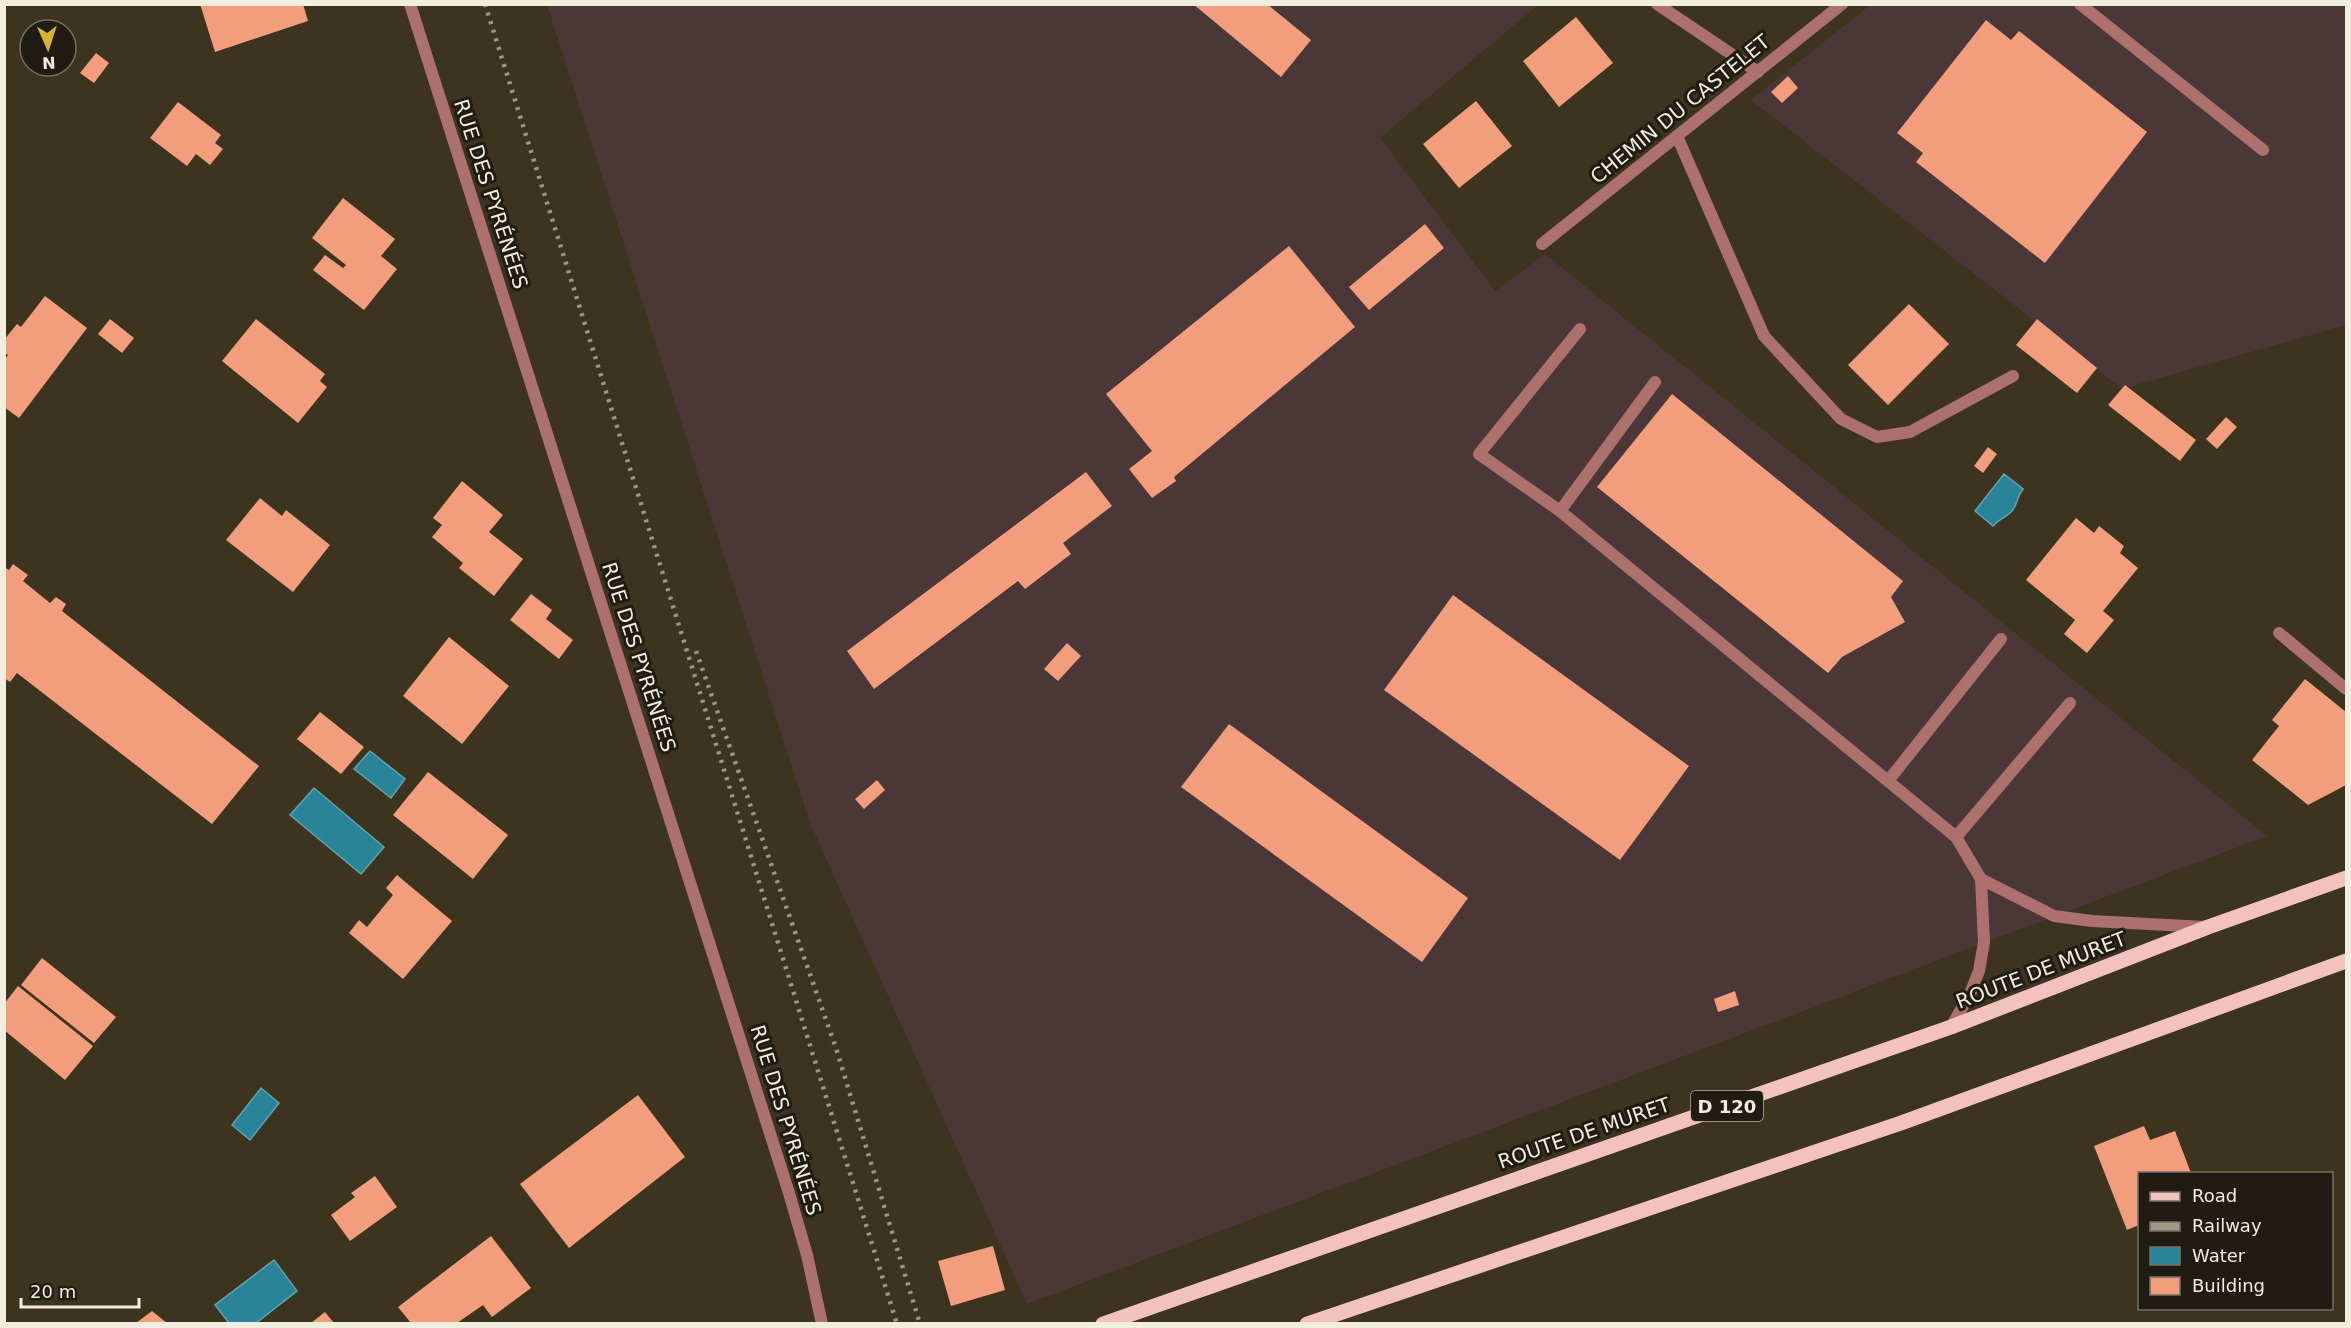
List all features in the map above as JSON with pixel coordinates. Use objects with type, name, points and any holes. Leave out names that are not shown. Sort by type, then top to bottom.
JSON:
[{"type":"main road","name":"ROUTE DE MURET","points":[[1103,1323],[1951,1027],[2208,927],[2346,878]]},
{"type":"main road","points":[[1307,1323],[1890,1127],[2346,961]]},
{"type":"street","name":"RUE DES PYRÉNÉES","points":[[410,4],[789,1193],[807,1255],[822,1323]]},
{"type":"street","points":[[1657,4],[1758,72]]},
{"type":"street","name":"CHEMIN DU CASTELET","points":[[1542,244],[1842,4]]},
{"type":"street","points":[[2080,4],[2263,150]]},
{"type":"street","points":[[1677,136],[1764,336],[1841,419],[1877,436],[1910,432],[2013,376]]},
{"type":"street","points":[[1580,329],[1479,454],[1560,511],[1956,837],[1981,879],[1984,942],[1980,971],[1951,1027]]},
{"type":"street","points":[[1560,511],[1655,382]]},
{"type":"street","points":[[2279,633],[2346,688]]},
{"type":"street","points":[[1888,781],[2001,639]]},
{"type":"street","points":[[1956,837],[2070,703]]},
{"type":"street","points":[[1981,879],[2054,916],[2116,923],[2208,927]]},
{"type":"shaded area","points":[[547,5],[1538,5],[1380,138],[1495,291],[1545,254],[2267,836],[1027,1304],[810,823]]},
{"type":"shaded area","points":[[1870,5],[2346,5],[2346,325],[2122,389],[1751,100]]},
{"type":"water","points":[[2004,474],[2023,489],[2012,511],[1993,526],[1975,511]]},
{"type":"water","points":[[370,751],[405,779],[391,798],[354,769]]},
{"type":"water","points":[[314,788],[384,847],[361,874],[290,815]]},
{"type":"water","points":[[261,1088],[279,1103],[250,1140],[232,1125]]},
{"type":"water","points":[[274,1260],[297,1291],[256,1323],[229,1323],[215,1305]]},
{"type":"building","points":[[200,4],[303,4],[308,21],[215,52]]},
{"type":"building","points":[[1193,4],[1267,4],[1311,40],[1281,77]]},
{"type":"building","points":[[1576,17],[1613,63],[1559,107],[1523,61]]},
{"type":"building","points":[[1986,20],[2011,40],[2019,31],[2147,132],[2045,263],[1916,162],[1923,153],[1897,133]]},
{"type":"building","points":[[96,53],[109,63],[94,83],[80,73]]},
{"type":"building","points":[[1788,76],[1798,88],[1782,103],[1771,92]]},
{"type":"building","points":[[1476,101],[1512,146],[1459,188],[1423,144]]},
{"type":"building","points":[[178,102],[221,135],[215,143],[223,149],[210,165],[196,154],[187,166],[150,138]]},
{"type":"building","points":[[343,198],[395,239],[381,256],[397,269],[364,310],[313,270],[325,255],[343,268],[346,265],[312,238]]},
{"type":"building","points":[[1425,224],[1444,248],[1369,310],[1349,287]]},
{"type":"building","points":[[1289,246],[1355,327],[1174,477],[1176,481],[1152,498],[1129,469],[1152,451],[1106,394]]},
{"type":"building","points":[[45,296],[87,328],[19,418],[4,407],[4,360],[8,355],[4,352],[4,340],[17,324],[21,327]]},
{"type":"building","points":[[1909,304],[1949,344],[1888,405],[1848,365]]},
{"type":"building","points":[[110,319],[134,338],[122,353],[98,334]]},
{"type":"building","points":[[256,319],[325,374],[320,381],[327,387],[298,423],[222,361]]},
{"type":"building","points":[[2037,319],[2097,368],[2077,393],[2016,345]]},
{"type":"building","points":[[2125,385],[2196,440],[2180,461],[2108,405]]},
{"type":"building","points":[[1672,394],[1903,581],[1891,597],[1905,622],[1842,657],[1828,673],[1597,487]]},
{"type":"building","points":[[2226,417],[2237,427],[2217,449],[2206,439]]},
{"type":"building","points":[[1988,447],[1997,454],[1983,473],[1974,466]]},
{"type":"building","points":[[1086,472],[1112,506],[1063,543],[1071,554],[1025,589],[1018,581],[874,689],[847,651]]},
{"type":"building","points":[[462,481],[503,515],[489,532],[523,559],[494,596],[459,568],[463,563],[432,537],[442,525],[433,518]]},
{"type":"building","points":[[260,498],[282,516],[286,510],[330,545],[293,592],[226,540]]},
{"type":"building","points":[[2076,518],[2094,533],[2099,526],[2124,546],[2120,553],[2138,568],[2103,611],[2114,620],[2087,653],[2064,634],[2075,620],[2026,580]]},
{"type":"building","points":[[13,564],[28,575],[23,581],[50,603],[56,597],[66,604],[62,611],[259,766],[212,824],[17,673],[10,682],[4,678],[4,567],[9,570]]},
{"type":"building","points":[[531,594],[552,610],[546,619],[573,640],[559,659],[510,620]]},
{"type":"building","points":[[1453,595],[1689,766],[1620,860],[1384,690]]},
{"type":"building","points":[[449,637],[509,686],[462,744],[403,696]]},
{"type":"building","points":[[1067,643],[1081,656],[1058,681],[1044,669]]},
{"type":"building","points":[[2305,679],[2346,712],[2346,785],[2308,805],[2252,760],[2279,726],[2272,720]]},
{"type":"building","points":[[320,712],[364,747],[341,774],[297,739]]},
{"type":"building","points":[[1229,724],[1468,898],[1422,962],[1181,787]]},
{"type":"building","points":[[428,772],[508,835],[473,879],[393,815]]},
{"type":"building","points":[[877,780],[885,790],[864,809],[855,799]]},
{"type":"building","points":[[397,875],[452,921],[403,979],[349,933],[359,920],[367,927],[393,895],[386,888]]},
{"type":"building","points":[[42,958],[116,1017],[94,1043],[21,985]]},
{"type":"building","points":[[18,986],[93,1046],[65,1080],[4,1030],[4,1004]]},
{"type":"building","points":[[1735,991],[1739,1005],[1718,1012],[1714,999]]},
{"type":"building","points":[[638,1095],[685,1157],[569,1248],[520,1184]]},
{"type":"building","points":[[2144,1126],[2150,1140],[2175,1131],[2191,1172],[2138,1172],[2138,1225],[2127,1230],[2094,1146]]},
{"type":"building","points":[[375,1176],[397,1207],[350,1241],[331,1215],[355,1197],[351,1193]]},
{"type":"building","points":[[491,1236],[531,1288],[492,1317],[483,1305],[457,1323],[411,1323],[398,1307]]},
{"type":"building","points":[[993,1246],[1005,1290],[951,1306],[938,1261]]},
{"type":"building","points":[[152,1311],[167,1323],[136,1323]]},
{"type":"building","points":[[325,1312],[334,1323],[311,1323]]},
{"type":"railway","points":[[485,4],[897,1324]]},
{"type":"railway","points":[[696,651],[836,1048],[920,1324]]}]
